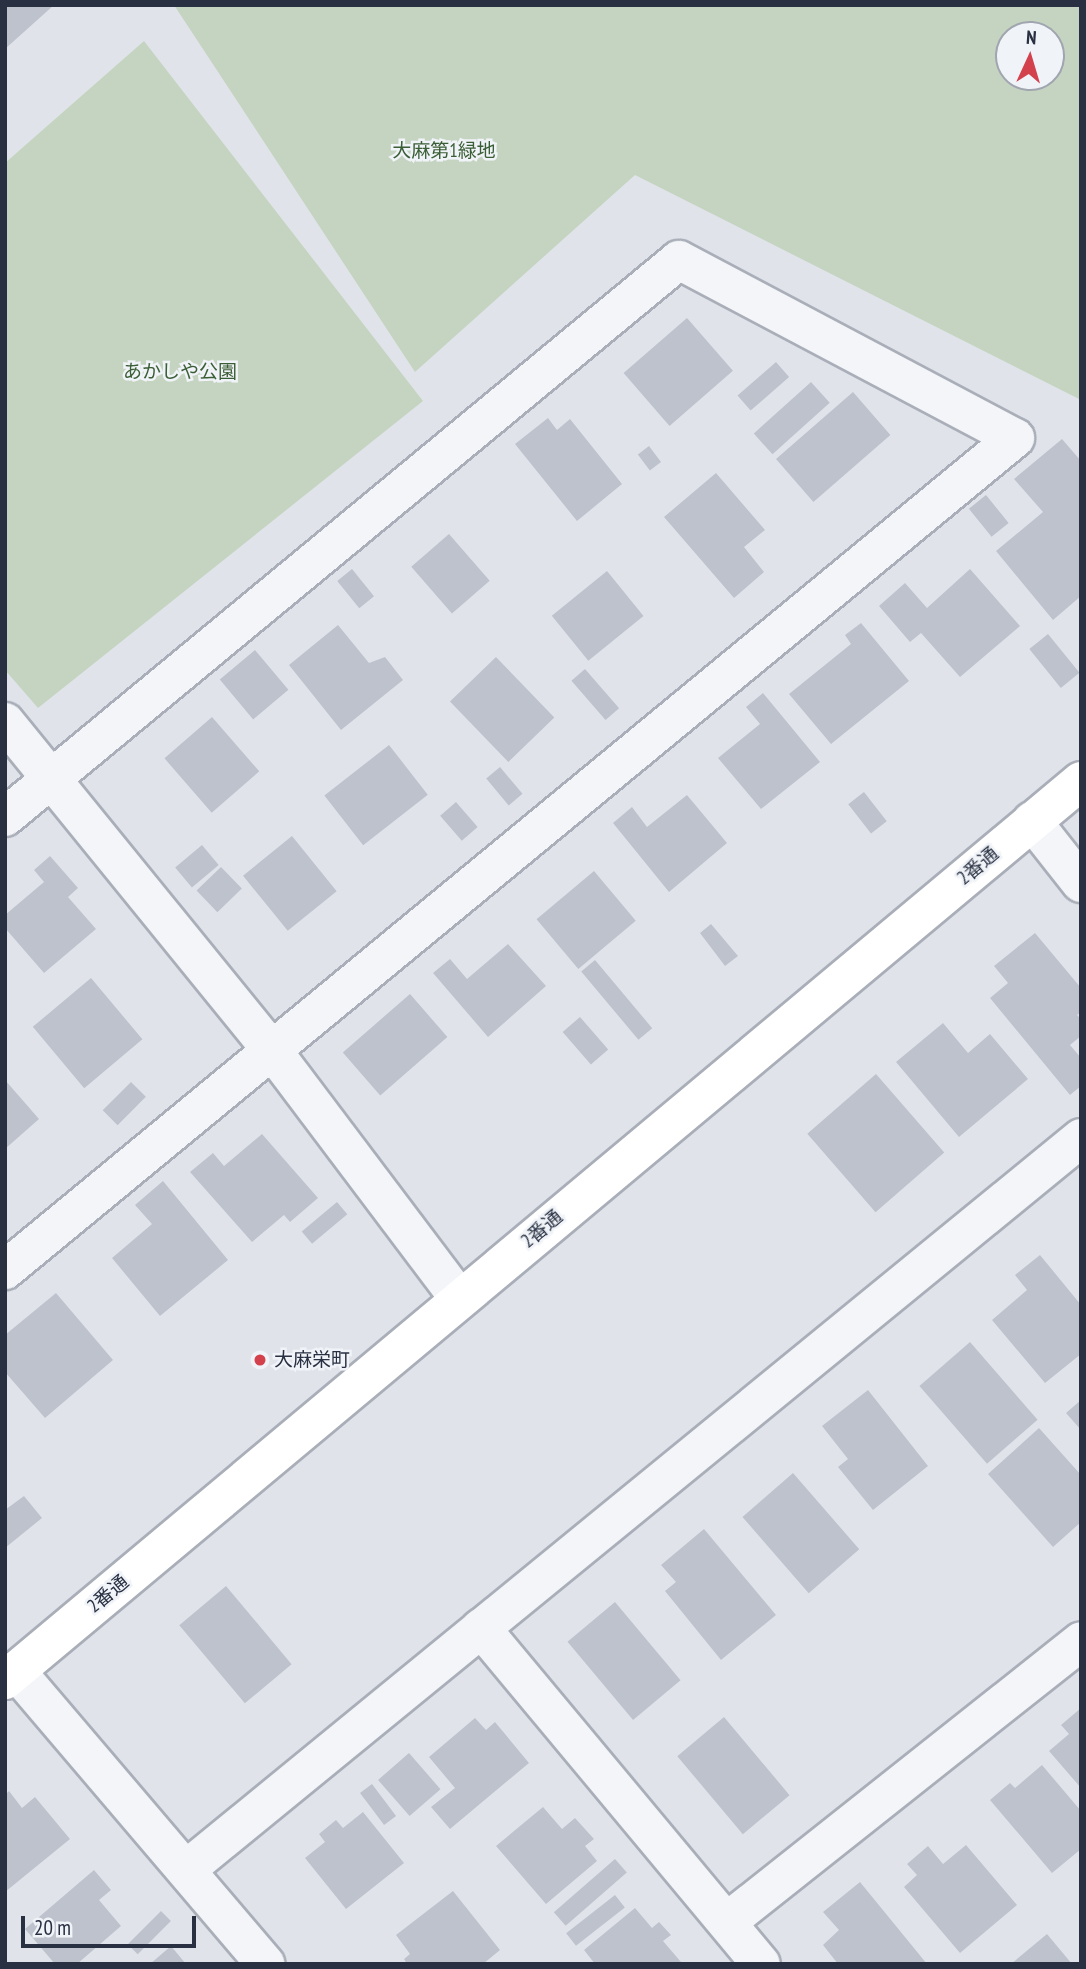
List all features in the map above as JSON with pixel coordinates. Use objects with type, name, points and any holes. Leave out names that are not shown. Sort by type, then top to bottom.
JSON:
[{"type":"main road","name":"2番通","points":[[10,1676],[459,1298],[1081,781]]},
{"type":"street","points":[[5,817],[679,260],[1015,438],[5,1270]]},
{"type":"street","points":[[5,722],[272,1050],[459,1298]]},
{"type":"street","points":[[1032,821],[1081,883]]},
{"type":"street","points":[[187,1869],[1081,1138]]},
{"type":"street","points":[[481,1628],[761,1964]]},
{"type":"street","points":[[727,1922],[1081,1642]]},
{"type":"street","points":[[10,1676],[187,1869],[265,1964]]},
{"type":"green space","name":"大麻第1緑地","points":[[174,5],[1081,5],[1081,400],[635,175],[415,372]]},
{"type":"green space","name":"あかしや公園","points":[[144,41],[423,401],[38,708],[5,670],[5,163]]},
{"type":"building","points":[[5,5],[54,5],[5,49]]},
{"type":"building","points":[[687,318],[733,371],[670,426],[624,373]]},
{"type":"building","points":[[776,362],[789,377],[751,411],[738,395]]},
{"type":"building","points":[[811,382],[830,403],[773,454],[754,434]]},
{"type":"building","points":[[853,392],[890,435],[813,502],[776,459]]},
{"type":"building","points":[[548,418],[557,430],[570,419],[622,484],[577,521],[515,444]]},
{"type":"building","points":[[1062,439],[1081,461],[1081,596],[1053,620],[996,551],[1043,512],[1014,479]]},
{"type":"building","points":[[649,446],[661,462],[650,470],[638,454]]},
{"type":"building","points":[[716,473],[765,530],[744,547],[764,572],[734,598],[664,517]]},
{"type":"building","points":[[986,495],[1009,523],[992,537],[969,509]]},
{"type":"building","points":[[449,534],[490,581],[452,614],[411,567]]},
{"type":"building","points":[[352,569],[374,596],[359,608],[337,581]]},
{"type":"building","points":[[970,569],[1020,626],[960,677],[921,633],[910,642],[879,606],[905,583],[927,608]]},
{"type":"building","points":[[607,571],[644,616],[588,661],[552,616]]},
{"type":"building","points":[[861,623],[909,681],[831,744],[789,694],[851,644],[845,635]]},
{"type":"building","points":[[338,625],[369,663],[385,657],[403,680],[341,730],[289,665]]},
{"type":"building","points":[[1048,634],[1079,673],[1061,688],[1029,649]]},
{"type":"building","points":[[255,650],[288,690],[253,719],[220,680]]},
{"type":"building","points":[[496,657],[554,717],[508,762],[450,701]]},
{"type":"building","points":[[585,669],[619,708],[606,720],[571,681]]},
{"type":"building","points":[[763,693],[820,762],[761,809],[718,758],[760,724],[746,707]]},
{"type":"building","points":[[212,717],[259,771],[212,813],[164,758]]},
{"type":"building","points":[[389,745],[428,795],[363,845],[324,795]]},
{"type":"building","points":[[500,767],[522,794],[509,805],[486,779]]},
{"type":"building","points":[[864,792],[887,821],[871,833],[848,804]]},
{"type":"building","points":[[687,795],[727,843],[669,892],[613,823],[632,807],[647,827]]},
{"type":"building","points":[[456,802],[478,827],[462,841],[440,816]]},
{"type":"building","points":[[292,836],[337,891],[288,931],[243,876]]},
{"type":"building","points":[[202,845],[219,865],[192,887],[175,867]]},
{"type":"building","points":[[50,856],[78,888],[68,897],[96,929],[44,973],[5,928],[5,915],[44,882],[34,870]]},
{"type":"building","points":[[221,867],[242,889],[217,912],[197,891]]},
{"type":"building","points":[[594,871],[636,921],[578,969],[537,919]]},
{"type":"building","points":[[711,924],[738,956],[725,966],[700,933]]},
{"type":"building","points":[[1035,933],[1081,988],[1081,1012],[1077,1015],[1081,1019],[1081,1036],[1070,1045],[1081,1058],[1081,1086],[1070,1095],[990,998],[1008,983],[994,966]]},
{"type":"building","points":[[508,944],[546,986],[488,1037],[433,973],[450,959],[467,979]]},
{"type":"building","points":[[595,960],[652,1028],[638,1040],[581,972]]},
{"type":"building","points":[[91,978],[142,1039],[84,1088],[33,1027]]},
{"type":"building","points":[[410,994],[447,1037],[380,1095],[343,1052]]},
{"type":"building","points":[[580,1017],[608,1049],[591,1065],[563,1032]]},
{"type":"building","points":[[943,1023],[968,1053],[990,1034],[1028,1079],[959,1137],[896,1062]]},
{"type":"building","points":[[876,1074],[944,1152],[876,1212],[807,1134]]},
{"type":"building","points":[[5,1080],[39,1119],[5,1149]]},
{"type":"building","points":[[131,1082],[146,1097],[118,1125],[103,1110]]},
{"type":"building","points":[[262,1134],[318,1198],[290,1222],[284,1215],[252,1242],[190,1172],[213,1153],[224,1166]]},
{"type":"building","points":[[163,1181],[228,1260],[160,1316],[112,1258],[152,1224],[135,1205]]},
{"type":"building","points":[[337,1202],[347,1214],[312,1244],[302,1232]]},
{"type":"building","points":[[1040,1255],[1081,1305],[1081,1354],[1045,1383],[992,1320],[1027,1290],[1015,1275]]},
{"type":"building","points":[[56,1293],[113,1360],[45,1418],[5,1372],[5,1335]]},
{"type":"building","points":[[970,1342],[1038,1420],[987,1464],[919,1386]]},
{"type":"building","points":[[868,1390],[928,1466],[873,1510],[838,1467],[848,1459],[822,1426]]},
{"type":"building","points":[[1081,1400],[1081,1430],[1066,1413]]},
{"type":"building","points":[[1039,1428],[1081,1475],[1081,1522],[1053,1547],[988,1474]]},
{"type":"building","points":[[793,1473],[859,1549],[809,1593],[742,1517]]},
{"type":"building","points":[[24,1496],[42,1518],[5,1548],[5,1510]]},
{"type":"building","points":[[704,1529],[776,1615],[721,1660],[665,1591],[676,1582],[661,1565]]},
{"type":"building","points":[[226,1586],[292,1664],[245,1703],[179,1625]]},
{"type":"building","points":[[615,1602],[681,1680],[633,1720],[568,1642]]},
{"type":"building","points":[[1081,1708],[1081,1788],[1049,1751],[1069,1734],[1061,1725]]},
{"type":"building","points":[[724,1717],[790,1795],[743,1834],[677,1756]]},
{"type":"building","points":[[475,1718],[486,1730],[495,1722],[529,1763],[450,1829],[431,1807],[455,1788],[429,1757]]},
{"type":"building","points":[[409,1753],[440,1789],[410,1816],[378,1780]]},
{"type":"building","points":[[1042,1765],[1081,1811],[1081,1849],[1052,1873],[990,1800],[1010,1783],[1015,1788]]},
{"type":"building","points":[[372,1784],[396,1816],[384,1825],[360,1793]]},
{"type":"building","points":[[9,1791],[22,1808],[35,1797],[70,1839],[5,1892],[5,1795]]},
{"type":"building","points":[[543,1807],[562,1829],[575,1818],[594,1839],[585,1846],[597,1861],[546,1904],[496,1846]]},
{"type":"building","points":[[363,1812],[404,1863],[346,1909],[305,1858],[325,1842],[319,1834],[336,1820],[343,1828]]},
{"type":"building","points":[[966,1845],[1017,1905],[960,1953],[904,1887],[917,1875],[907,1864],[928,1846],[943,1864]]},
{"type":"building","points":[[615,1859],[627,1873],[566,1926],[554,1912]]},
{"type":"building","points":[[94,1870],[111,1890],[99,1900],[121,1926],[77,1964],[55,1964],[25,1929]]},
{"type":"building","points":[[860,1882],[927,1964],[838,1964],[823,1945],[839,1930],[823,1912]]},
{"type":"building","points":[[453,1891],[500,1950],[483,1964],[407,1964],[404,1959],[410,1954],[396,1935]]},
{"type":"building","points":[[615,1895],[625,1908],[576,1946],[566,1933]]},
{"type":"building","points":[[635,1908],[652,1928],[659,1922],[671,1935],[663,1941],[681,1962],[679,1964],[595,1964],[584,1950]]},
{"type":"building","points":[[161,1911],[171,1921],[138,1954],[128,1944]]},
{"type":"building","points":[[1047,1934],[1072,1964],[1011,1964]]},
{"type":"building","points":[[171,1946],[186,1964],[150,1964]]},
{"type":"place","name":"大麻栄町","points":[[260,1360]]}]
